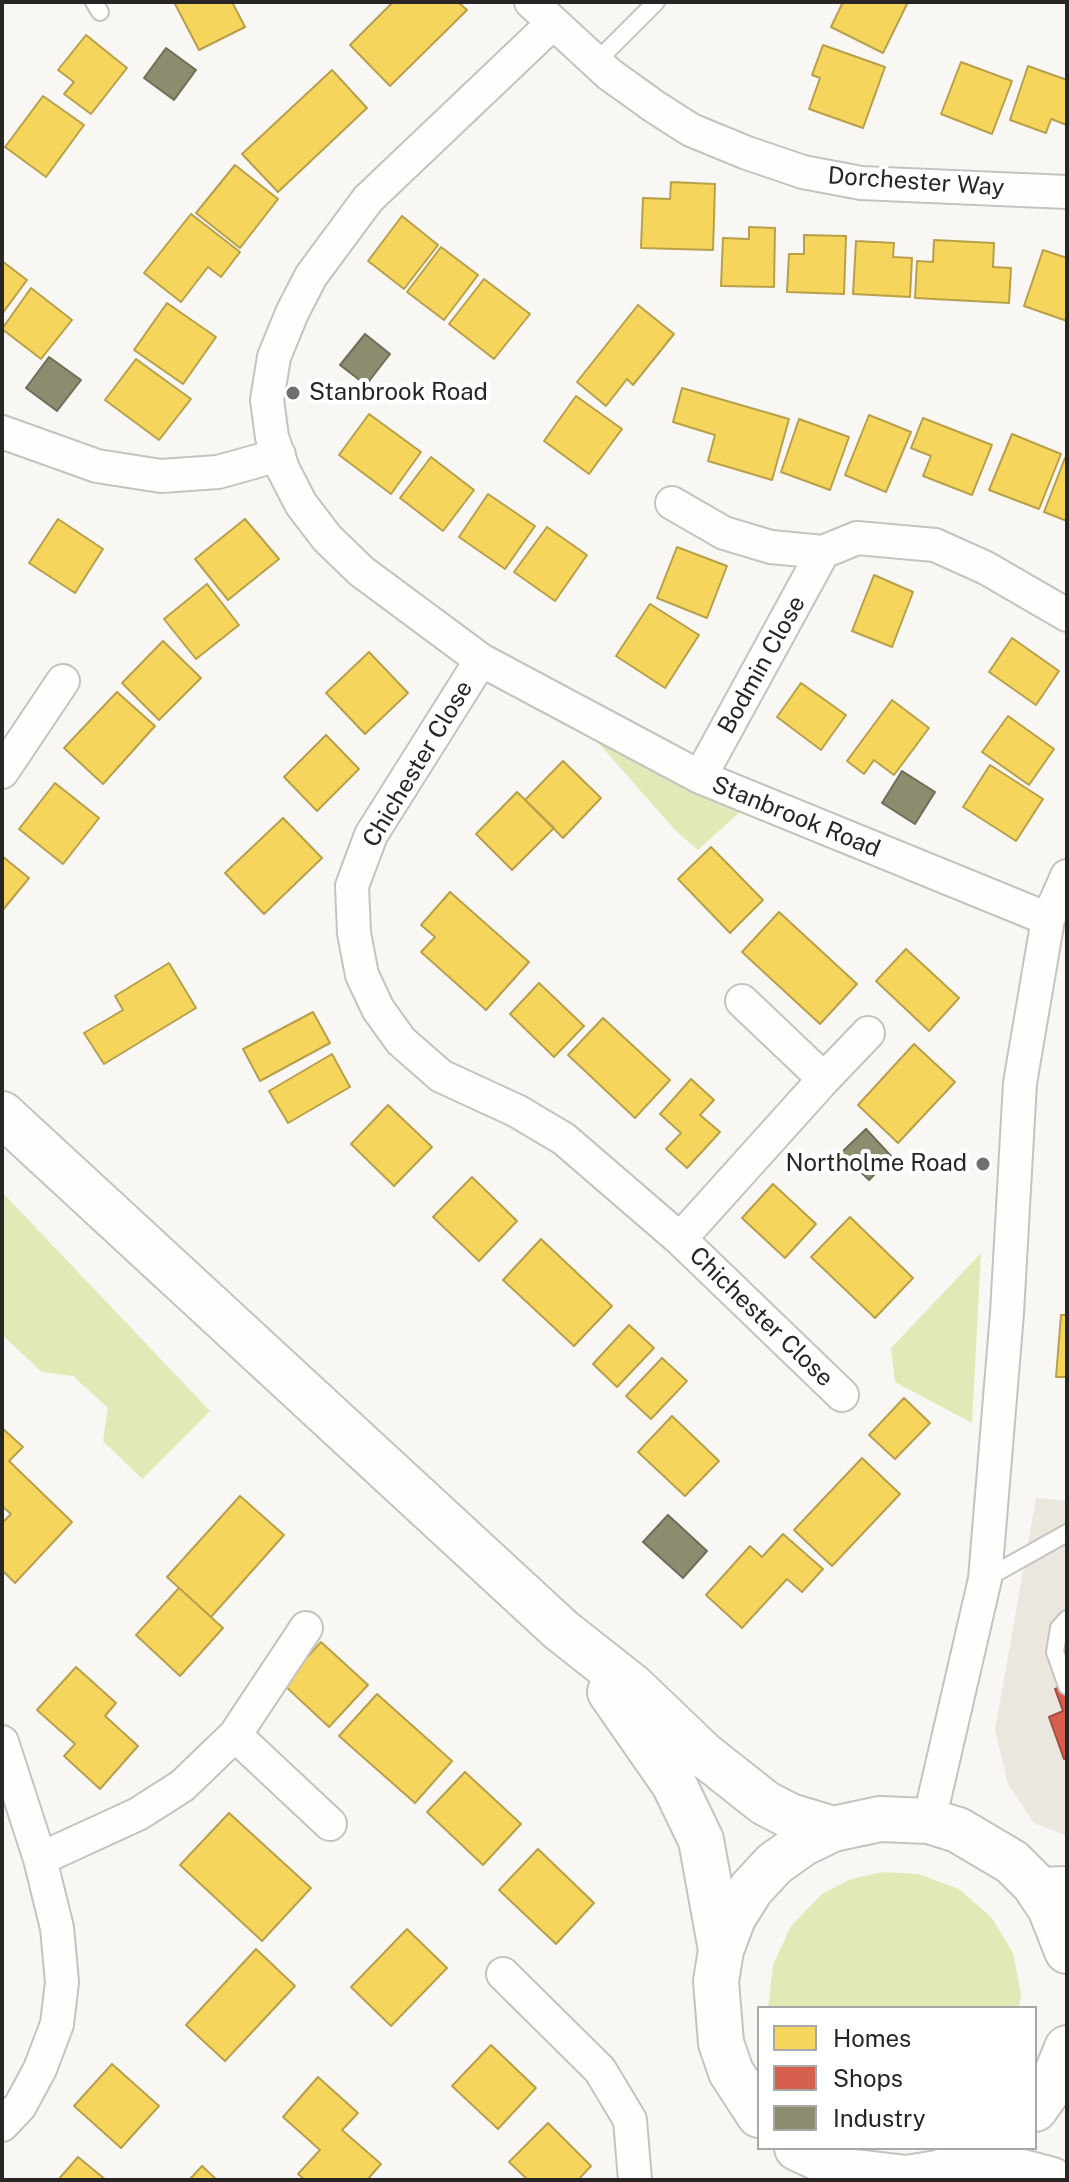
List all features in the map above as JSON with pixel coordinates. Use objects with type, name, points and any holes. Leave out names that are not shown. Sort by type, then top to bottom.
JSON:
[{"type":"highway","points":[[2,1114],[561,1630],[632,1686],[703,1754],[765,1803],[790,1816],[833,1829]]},
{"type":"highway","points":[[561,1630],[624,1711],[674,1784],[701,1840],[721,1950]]},
{"type":"highway","points":[[757,2112],[731,2072],[721,2043],[716,1981],[721,1950],[733,1918],[751,1889],[774,1864],[802,1844],[833,1829],[880,1819],[929,1821],[986,1844],[1050,1884],[1050,1908],[1067,1951]]},
{"type":"highway","points":[[1037,2106],[1052,2085],[1067,2051]]},
{"type":"highway","points":[[938,2173],[972,2161],[990,2150]]},
{"type":"highway","points":[[806,2163],[876,2177],[907,2178],[1007,2168],[1052,2180]]},
{"type":"street","name":"Dorchester Way","points":[[542,13],[596,62],[691,130],[803,172],[891,186],[1067,192]]},
{"type":"street","name":"Stanbrook Road","points":[[542,13],[368,199],[311,276],[274,357],[267,400],[279,455],[301,504],[327,538],[361,571],[481,660],[700,777],[1048,919]]},
{"type":"street","points":[[2,432],[97,466],[161,476],[218,472],[279,455]]},
{"type":"street","points":[[672,503],[724,533],[771,547],[823,552],[857,538],[894,538],[935,545],[986,568],[1067,615]]},
{"type":"street","name":"Bodmin Close","points":[[700,777],[823,552]]},
{"type":"street","name":"Chichester Close","points":[[481,660],[371,835],[352,886],[354,933],[362,975],[378,1009],[401,1041],[441,1076],[517,1111],[564,1139],[680,1239],[842,1395]]},
{"type":"street","points":[[2,772],[63,681]]},
{"type":"street","points":[[929,1821],[985,1579],[1007,1313],[1020,1083],[1048,919],[1067,876]]},
{"type":"street","points":[[742,1001],[824,1079]]},
{"type":"street","name":"Chichester Close","points":[[680,1239],[868,1033]]},
{"type":"street","points":[[40,1859],[138,1814],[182,1786],[235,1735],[306,1628]]},
{"type":"street","points":[[235,1735],[330,1824]]},
{"type":"street","points":[[2,1742],[40,1859],[57,1928],[62,1982],[57,2024],[40,2069],[20,2106],[2,2125]]},
{"type":"street","points":[[503,1974],[600,2070],[630,2120],[635,2180]]},
{"type":"lane","points":[[596,62],[656,2]]},
{"type":"lane","points":[[985,1579],[1067,1533]]},
{"type":"lane","points":[[1067,1619],[1059,1628],[1055,1652],[1067,1686]]},
{"type":"shaded area","points":[[1036,1498],[1067,1501],[1067,1836],[1034,1823],[1008,1784],[995,1730]]},
{"type":"green space","points":[[564,704],[754,799],[698,850],[676,831]]},
{"type":"green space","points":[[2,1192],[210,1411],[142,1479],[103,1441],[108,1408],[73,1376],[42,1372],[2,1335]]},
{"type":"green space","points":[[981,1253],[972,1423],[895,1382],[891,1348]]},
{"type":"green space","points":[[884,1872],[918,1874],[959,1889],[992,1918],[1013,1953],[1021,1994],[1019,2006],[768,2006],[773,1965],[791,1926],[822,1894],[851,1879]]},
{"type":"building: Homes","points":[[174,2],[232,2],[245,27],[199,50]]},
{"type":"building: Homes","points":[[393,2],[458,2],[467,10],[390,86],[350,45]]},
{"type":"building: Homes","points":[[843,2],[908,2],[883,53],[831,27]]},
{"type":"building: Homes","points":[[86,35],[127,68],[91,114],[64,94],[74,82],[58,70]]},
{"type":"building: Homes","points":[[823,45],[885,67],[863,128],[809,109],[820,78],[812,75]]},
{"type":"building: Homes","points":[[961,62],[1012,81],[992,134],[941,114]]},
{"type":"building: Homes","points":[[1028,66],[1067,80],[1067,125],[1051,119],[1046,133],[1010,120]]},
{"type":"building: Homes","points":[[332,70],[367,108],[278,192],[242,154]]},
{"type":"building: Homes","points":[[43,96],[84,125],[46,177],[5,147]]},
{"type":"building: Homes","points":[[235,165],[278,199],[240,248],[196,213]]},
{"type":"building: Homes","points":[[671,182],[715,184],[713,250],[641,248],[643,198],[670,199]]},
{"type":"building: Homes","points":[[191,214],[240,252],[221,277],[208,267],[181,302],[144,273]]},
{"type":"building: Homes","points":[[402,216],[438,245],[404,289],[368,261]]},
{"type":"building: Homes","points":[[749,227],[775,228],[774,287],[721,286],[723,238],[749,239]]},
{"type":"building: Homes","points":[[804,235],[846,236],[844,294],[787,292],[789,254],[804,254]]},
{"type":"building: Homes","points":[[934,240],[994,243],[993,267],[1011,268],[1009,303],[915,298],[917,261],[933,262]]},
{"type":"building: Homes","points":[[856,241],[894,243],[893,257],[912,258],[910,297],[853,294]]},
{"type":"building: Homes","points":[[441,247],[478,275],[444,320],[407,292]]},
{"type":"building: Homes","points":[[1043,250],[1067,258],[1067,321],[1024,306]]},
{"type":"building: Homes","points":[[2,261],[27,280],[2,314]]},
{"type":"building: Homes","points":[[484,279],[530,314],[494,359],[449,324]]},
{"type":"building: Homes","points":[[31,288],[72,320],[41,359],[2,329]]},
{"type":"building: Homes","points":[[167,303],[216,337],[183,384],[134,350]]},
{"type":"building: Homes","points":[[638,305],[674,334],[633,385],[627,379],[606,406],[577,382]]},
{"type":"building: Homes","points":[[136,359],[191,399],[159,440],[105,400]]},
{"type":"building: Homes","points":[[682,388],[789,419],[772,480],[708,461],[715,435],[673,422]]},
{"type":"building: Homes","points":[[576,396],[622,429],[589,474],[544,441]]},
{"type":"building: Homes","points":[[369,414],[421,452],[391,494],[339,455]]},
{"type":"building: Homes","points":[[869,415],[911,432],[886,492],[845,475]]},
{"type":"building: Homes","points":[[923,418],[992,445],[972,495],[923,476],[931,456],[911,448]]},
{"type":"building: Homes","points":[[799,419],[849,437],[830,490],[781,472]]},
{"type":"building: Homes","points":[[1012,434],[1061,454],[1039,509],[989,490]]},
{"type":"building: Homes","points":[[431,457],[474,490],[443,531],[400,498]]},
{"type":"building: Homes","points":[[1067,459],[1067,521],[1044,512]]},
{"type":"building: Homes","points":[[488,494],[535,526],[505,569],[459,537]]},
{"type":"building: Homes","points":[[58,519],[103,549],[75,593],[29,563]]},
{"type":"building: Homes","points":[[245,519],[279,559],[228,600],[195,559]]},
{"type":"building: Homes","points":[[547,527],[587,555],[555,601],[514,572]]},
{"type":"building: Homes","points":[[677,547],[727,566],[707,618],[657,598]]},
{"type":"building: Homes","points":[[874,575],[913,592],[892,647],[852,631]]},
{"type":"building: Homes","points":[[207,584],[239,625],[196,659],[164,619]]},
{"type":"building: Homes","points":[[650,604],[699,635],[665,688],[616,656]]},
{"type":"building: Homes","points":[[1012,638],[1059,671],[1036,705],[989,672]]},
{"type":"building: Homes","points":[[163,641],[201,678],[159,720],[122,683]]},
{"type":"building: Homes","points":[[369,652],[408,693],[365,734],[326,693]]},
{"type":"building: Homes","points":[[801,683],[846,715],[821,750],[777,717]]},
{"type":"building: Homes","points":[[117,692],[155,726],[103,784],[64,748]]},
{"type":"building: Homes","points":[[892,700],[929,728],[894,775],[874,760],[864,774],[847,761]]},
{"type":"building: Homes","points":[[1008,716],[1054,749],[1029,785],[982,752]]},
{"type":"building: Homes","points":[[326,735],[359,769],[317,811],[284,777]]},
{"type":"building: Homes","points":[[563,761],[601,798],[563,838],[525,800]]},
{"type":"building: Homes","points":[[990,765],[1043,799],[1016,841],[963,807]]},
{"type":"building: Homes","points":[[55,783],[99,818],[63,864],[19,829]]},
{"type":"building: Homes","points":[[517,792],[554,828],[512,870],[476,834]]},
{"type":"building: Homes","points":[[283,818],[322,858],[264,914],[225,873]]},
{"type":"building: Homes","points":[[711,847],[763,900],[730,933],[678,879]]},
{"type":"building: Homes","points":[[2,856],[29,878],[2,911]]},
{"type":"building: Homes","points":[[450,892],[529,962],[486,1010],[421,952],[435,937],[421,925]]},
{"type":"building: Homes","points":[[779,912],[857,984],[820,1024],[742,952]]},
{"type":"building: Homes","points":[[906,949],[959,998],[929,1031],[876,981]]},
{"type":"building: Homes","points":[[169,963],[196,1008],[104,1064],[84,1033],[123,1010],[115,996]]},
{"type":"building: Homes","points":[[539,983],[584,1026],[554,1057],[510,1014]]},
{"type":"building: Homes","points":[[313,1012],[330,1043],[260,1081],[243,1049]]},
{"type":"building: Homes","points":[[603,1018],[670,1080],[635,1118],[568,1055]]},
{"type":"building: Homes","points":[[914,1044],[955,1082],[898,1143],[858,1105]]},
{"type":"building: Homes","points":[[332,1054],[350,1087],[288,1123],[269,1091]]},
{"type":"building: Homes","points":[[691,1079],[714,1100],[700,1115],[720,1132],[687,1168],[666,1149],[681,1133],[660,1114]]},
{"type":"building: Homes","points":[[388,1105],[432,1147],[394,1186],[351,1144]]},
{"type":"building: Homes","points":[[472,1177],[517,1221],[479,1261],[433,1217]]},
{"type":"building: Homes","points":[[773,1184],[816,1224],[785,1258],[742,1218]]},
{"type":"building: Homes","points":[[850,1217],[913,1278],[875,1318],[811,1257]]},
{"type":"building: Homes","points":[[541,1239],[612,1306],[574,1346],[503,1280]]},
{"type":"building: Homes","points":[[1061,1315],[1067,1315],[1067,1377],[1056,1377]]},
{"type":"building: Homes","points":[[629,1325],[654,1348],[617,1387],[593,1364]]},
{"type":"building: Homes","points":[[662,1358],[687,1381],[651,1419],[626,1396]]},
{"type":"building: Homes","points":[[904,1398],[930,1423],[895,1459],[869,1435]]},
{"type":"building: Homes","points":[[672,1416],[719,1461],[685,1496],[638,1452]]},
{"type":"building: Homes","points":[[2,1428],[23,1447],[9,1461],[72,1522],[15,1583],[2,1570],[2,1523],[11,1514],[2,1506]]},
{"type":"building: Homes","points":[[862,1458],[900,1494],[832,1566],[794,1530]]},
{"type":"building: Homes","points":[[240,1496],[284,1535],[211,1617],[167,1577]]},
{"type":"building: Homes","points":[[783,1534],[823,1569],[802,1592],[787,1579],[742,1628],[706,1595],[750,1546],[762,1557]]},
{"type":"building: Homes","points":[[179,1588],[223,1628],[180,1676],[136,1635]]},
{"type":"building: Homes","points":[[321,1642],[368,1685],[329,1727],[283,1684]]},
{"type":"building: Homes","points":[[76,1667],[116,1703],[105,1716],[138,1746],[100,1789],[64,1756],[75,1744],[37,1710]]},
{"type":"building: Homes","points":[[377,1694],[452,1761],[415,1803],[339,1736]]},
{"type":"building: Homes","points":[[465,1772],[521,1824],[483,1865],[427,1812]]},
{"type":"building: Homes","points":[[229,1813],[311,1888],[262,1941],[180,1865]]},
{"type":"building: Homes","points":[[538,1849],[594,1903],[556,1944],[499,1890]]},
{"type":"building: Homes","points":[[407,1929],[447,1968],[391,2026],[351,1987]]},
{"type":"building: Homes","points":[[256,1949],[295,1986],[225,2061],[186,2025]]},
{"type":"building: Homes","points":[[491,2045],[536,2088],[498,2129],[452,2086]]},
{"type":"building: Homes","points":[[112,2064],[159,2106],[121,2148],[74,2106]]},
{"type":"building: Homes","points":[[318,2077],[358,2113],[342,2130],[381,2164],[367,2180],[305,2180],[298,2174],[320,2150],[283,2117]]},
{"type":"building: Homes","points":[[548,2123],[591,2166],[578,2180],[528,2180],[509,2162]]},
{"type":"building: Homes","points":[[78,2157],[106,2180],[58,2180]]},
{"type":"building: Homes","points":[[202,2166],[217,2180],[189,2180]]},
{"type":"building: Shops","points":[[1067,1685],[1067,1758],[1064,1759],[1049,1717],[1063,1711],[1055,1689]]},
{"type":"building: Industry","points":[[166,48],[196,70],[174,100],[144,78]]},
{"type":"building: Industry","points":[[365,334],[390,354],[366,385],[340,365]]},
{"type":"building: Industry","points":[[49,357],[81,380],[57,411],[26,388]]},
{"type":"building: Industry","points":[[902,771],[935,792],[915,824],[882,803]]},
{"type":"building: Industry","points":[[866,1129],[892,1157],[869,1180],[841,1153]]},
{"type":"building: Industry","points":[[668,1515],[707,1551],[683,1578],[643,1542]]},
{"type":"place","name":"Stanbrook Road","points":[[293,393]]},
{"type":"place","name":"Northolme Road","points":[[983,1164]]}]
